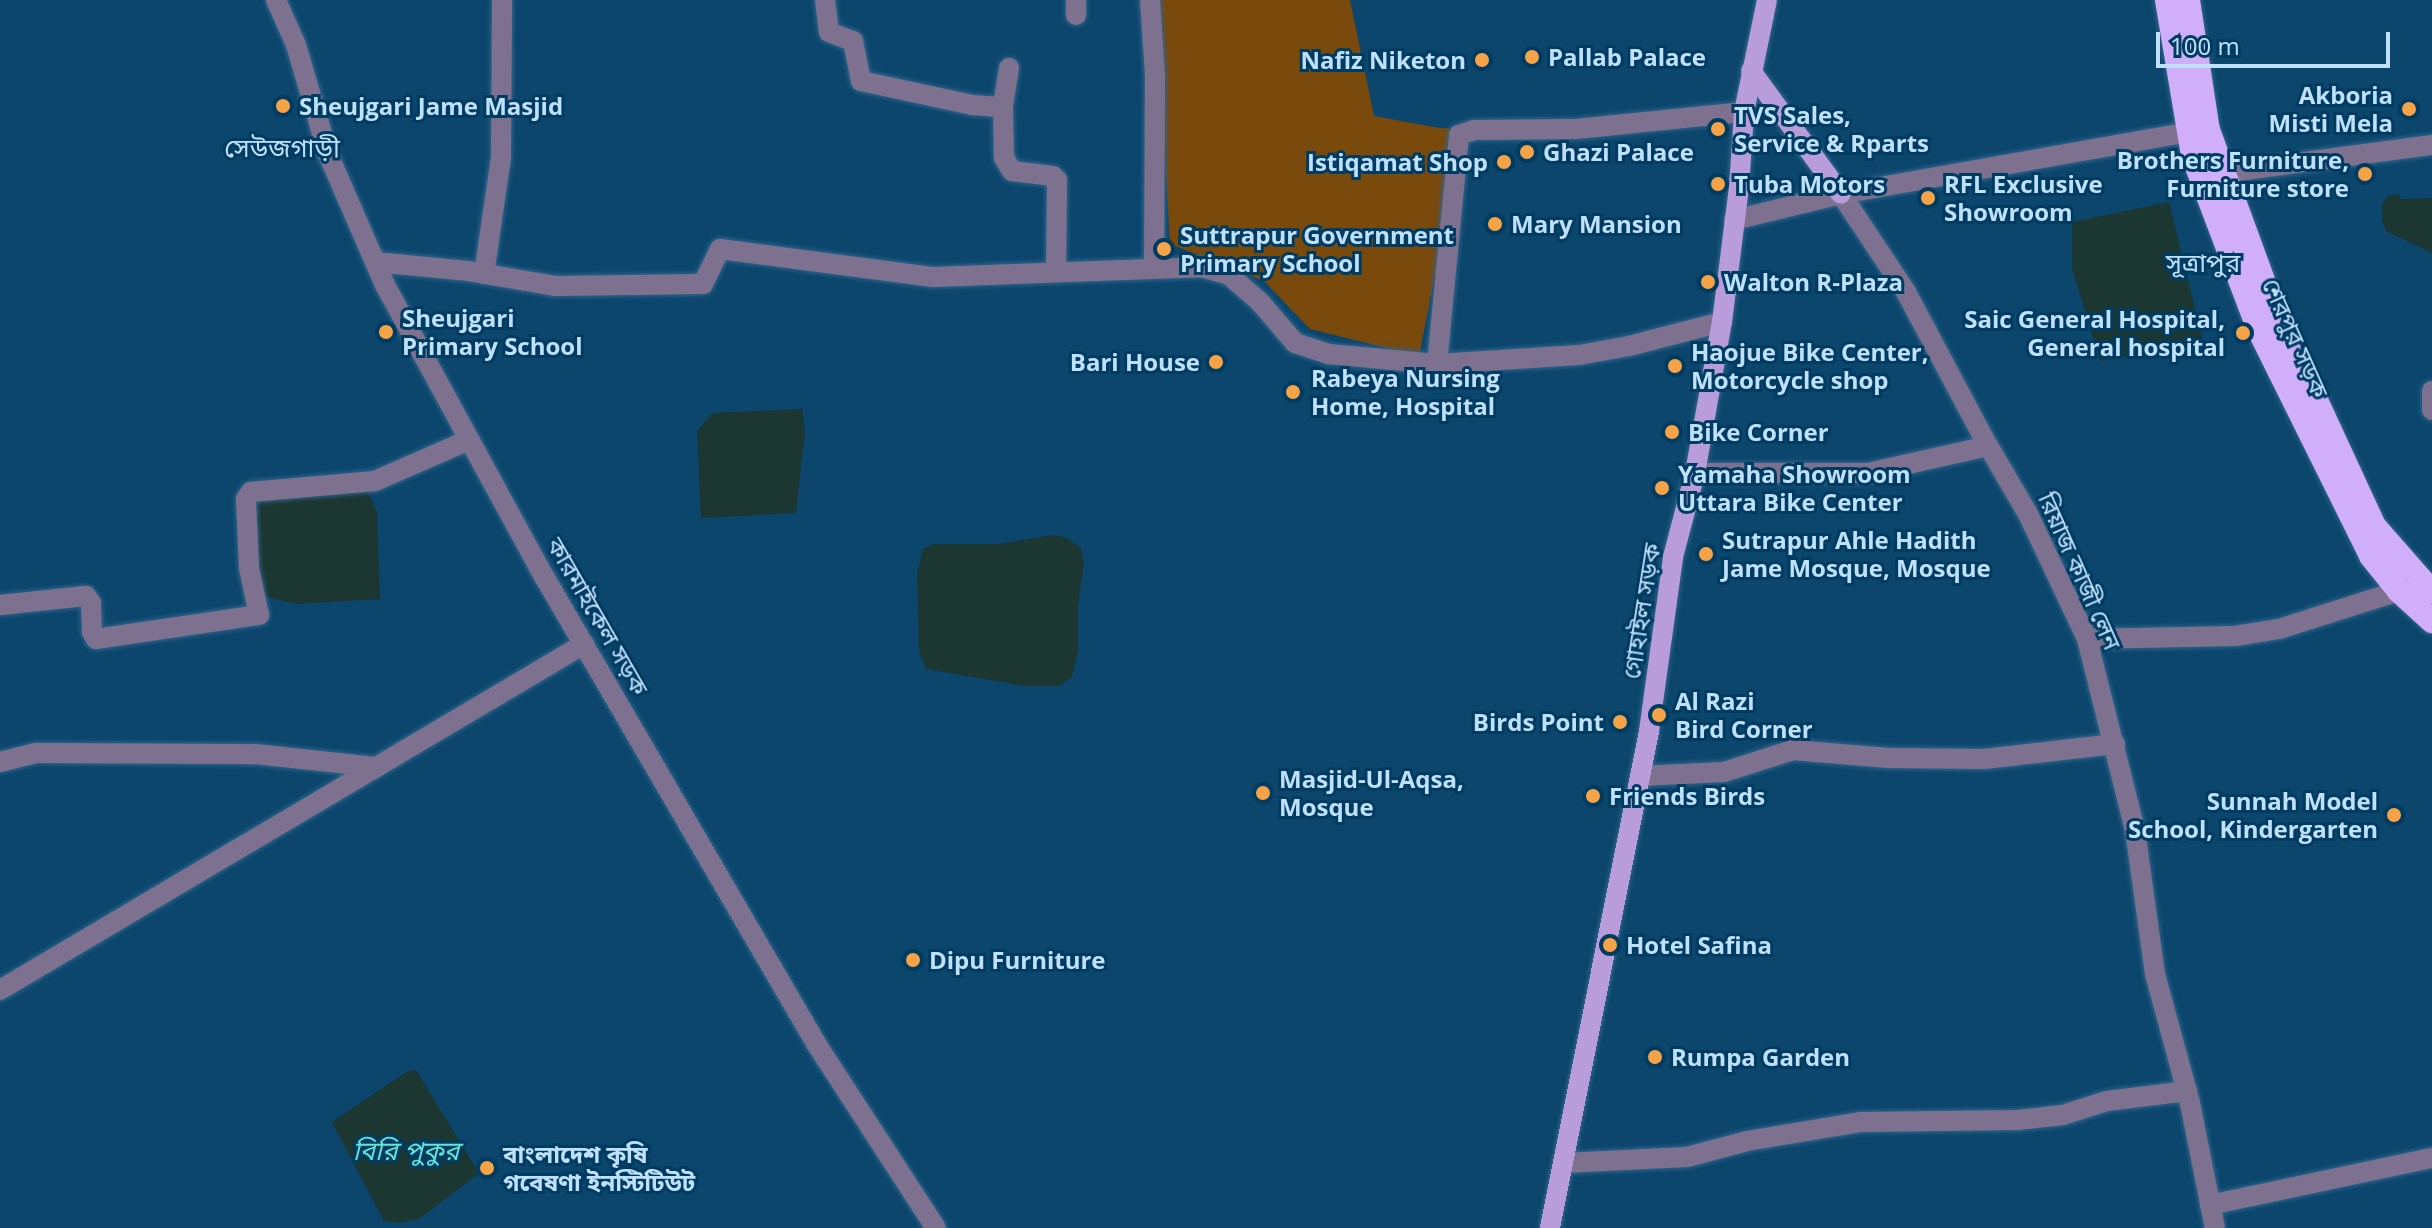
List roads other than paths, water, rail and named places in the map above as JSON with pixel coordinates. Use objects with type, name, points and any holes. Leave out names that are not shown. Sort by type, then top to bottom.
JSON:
[{"type":"highway","name":"শেরপুর সড়ক","points":[[2167,0],[2188,132],[2272,305],[2363,506],[2386,544],[2432,592]]},
{"type":"highway","name":"শেরপুর সড়ক","points":[[2188,0],[2212,177],[2245,295],[2312,441],[2371,556],[2399,591],[2432,621]]},
{"type":"main road","name":"গোহাইল সড়ক","points":[[1550,1228],[1640,776],[1673,557],[1695,473],[1722,322],[1744,112],[1767,0]]},
{"type":"main road","name":"রিয়াজ কাজী লেন","points":[[1751,71],[1841,194]]},
{"type":"street","name":"কারমাইকেল সড়ক","points":[[276,0],[296,45],[328,154],[375,262],[469,440],[817,1045],[936,1228]]},
{"type":"street","points":[[484,274],[501,157],[502,0]]},
{"type":"street","points":[[825,0],[829,32],[850,38],[860,78],[865,83],[972,105],[1003,107]]},
{"type":"street","points":[[1150,0],[1155,75],[1154,267]]},
{"type":"street","points":[[1009,68],[1003,107],[1007,167],[1012,171],[1057,180],[1056,271]]},
{"type":"street","points":[[1437,364],[1459,135],[1474,130],[1576,129],[1744,112]]},
{"type":"street","points":[[1734,220],[1841,194],[2188,132]]},
{"type":"street","points":[[2212,177],[2432,145]]},
{"type":"street","name":"রিয়াজ কাজী লেন","points":[[1841,194],[1906,292],[2028,514],[2087,639],[2135,830],[2155,974],[2187,1091],[2215,1228]]},
{"type":"street","points":[[375,262],[484,274],[555,286],[703,284],[720,249],[933,277],[1201,267],[1229,275],[1260,302],[1295,343],[1329,354],[1437,364],[1579,355],[1629,346],[1722,322]]},
{"type":"street","points":[[2432,391],[2432,410]]},
{"type":"street","points":[[0,605],[86,596],[91,603],[92,632],[96,639],[259,615],[249,568],[246,499],[251,492],[375,481],[469,440]]},
{"type":"street","points":[[1695,473],[1868,473],[1988,446]]},
{"type":"street","points":[[2087,639],[2235,636],[2279,629],[2399,591]]},
{"type":"street","points":[[0,990],[584,644]]},
{"type":"street","points":[[1640,776],[1724,772],[1793,750],[1889,758],[1984,759],[2115,744]]},
{"type":"street","points":[[0,762],[37,753],[255,754],[377,767]]},
{"type":"street","points":[[1563,1163],[1687,1157],[1747,1141],[1861,1122],[2018,1120],[2063,1115],[2107,1101],[2187,1091]]},
{"type":"street","points":[[2210,1205],[2432,1158]]},
{"type":"water","points":[[2399,194],[2400,199],[2432,198],[2432,253],[2386,231],[2382,204],[2388,196]]},
{"type":"water","points":[[2169,202],[2203,342],[2100,361],[2072,268],[2072,222]]},
{"type":"water","points":[[802,409],[805,431],[796,513],[701,518],[697,431],[712,413]]},
{"type":"water","points":[[367,490],[377,512],[380,599],[296,604],[267,597],[260,587],[251,510],[257,498]]},
{"type":"water","points":[[1053,535],[1067,538],[1081,548],[1084,563],[1078,606],[1078,651],[1072,677],[1059,686],[1025,686],[926,669],[919,651],[917,573],[923,549],[933,544],[999,544]]},
{"type":"water","name":"বিরি পুকুর","points":[[416,1070],[479,1173],[419,1219],[400,1223],[384,1221],[332,1122],[408,1071]]},
{"type":"place","name":"Pallab Palace","points":[[1532,57]]},
{"type":"place","name":"Nafiz Niketon","points":[[1482,60]]},
{"type":"place","name":"Sheujgari Jame Masjid","points":[[283,106]]},
{"type":"place","name":"Akboria Misti Mela","points":[[2409,109]]},
{"type":"place","name":"TVS Sales, Service & Rparts","points":[[1718,129]]},
{"type":"place","name":"Ghazi Palace","points":[[1527,152]]},
{"type":"place","name":"Istiqamat Shop","points":[[1504,162]]},
{"type":"place","name":"Brothers Furniture, Furniture store","points":[[2365,174]]},
{"type":"place","name":"Tuba Motors","points":[[1718,184]]},
{"type":"place","name":"RFL Exclusive Showroom","points":[[1928,198]]},
{"type":"place","name":"Mary Mansion","points":[[1495,224]]},
{"type":"place","name":"Suttrapur Government Primary School","points":[[1164,249]]},
{"type":"place","name":"Walton R-Plaza","points":[[1708,282]]},
{"type":"place","name":"Sheujgari Primary School","points":[[386,332]]},
{"type":"place","name":"Saic General Hospital, General hospital","points":[[2243,333]]},
{"type":"place","name":"Bari House","points":[[1216,362]]},
{"type":"place","name":"Haojue Bike Center, Motorcycle shop","points":[[1675,366]]},
{"type":"place","name":"Rabeya Nursing Home, Hospital","points":[[1293,392]]},
{"type":"place","name":"Bike Corner","points":[[1672,432]]},
{"type":"place","name":"Yamaha Showroom Uttara Bike Center","points":[[1662,488]]},
{"type":"place","name":"Sutrapur Ahle Hadith Jame Mosque, Mosque","points":[[1706,554]]},
{"type":"place","name":"Al Razi Bird Corner","points":[[1659,715]]},
{"type":"place","name":"Birds Point","points":[[1620,722]]},
{"type":"place","name":"Masjid-Ul-Aqsa, Mosque","points":[[1263,793]]},
{"type":"place","name":"Friends Birds","points":[[1593,796]]},
{"type":"place","name":"Sunnah Model School, Kindergarten","points":[[2394,815]]},
{"type":"place","name":"Hotel Safina","points":[[1610,945]]},
{"type":"place","name":"Dipu Furniture","points":[[913,960]]},
{"type":"place","name":"Rumpa Garden","points":[[1655,1057]]},
{"type":"place","name":"বাংলাদেশ কৃষি গবেষণা ইনস্টিটিউট","points":[[487,1168]]},
{"type":"district","name":"সেউজগাড়ী","points":[[282,148]]},
{"type":"district","name":"সূত্রাপুর","points":[[2203,263]]}]
